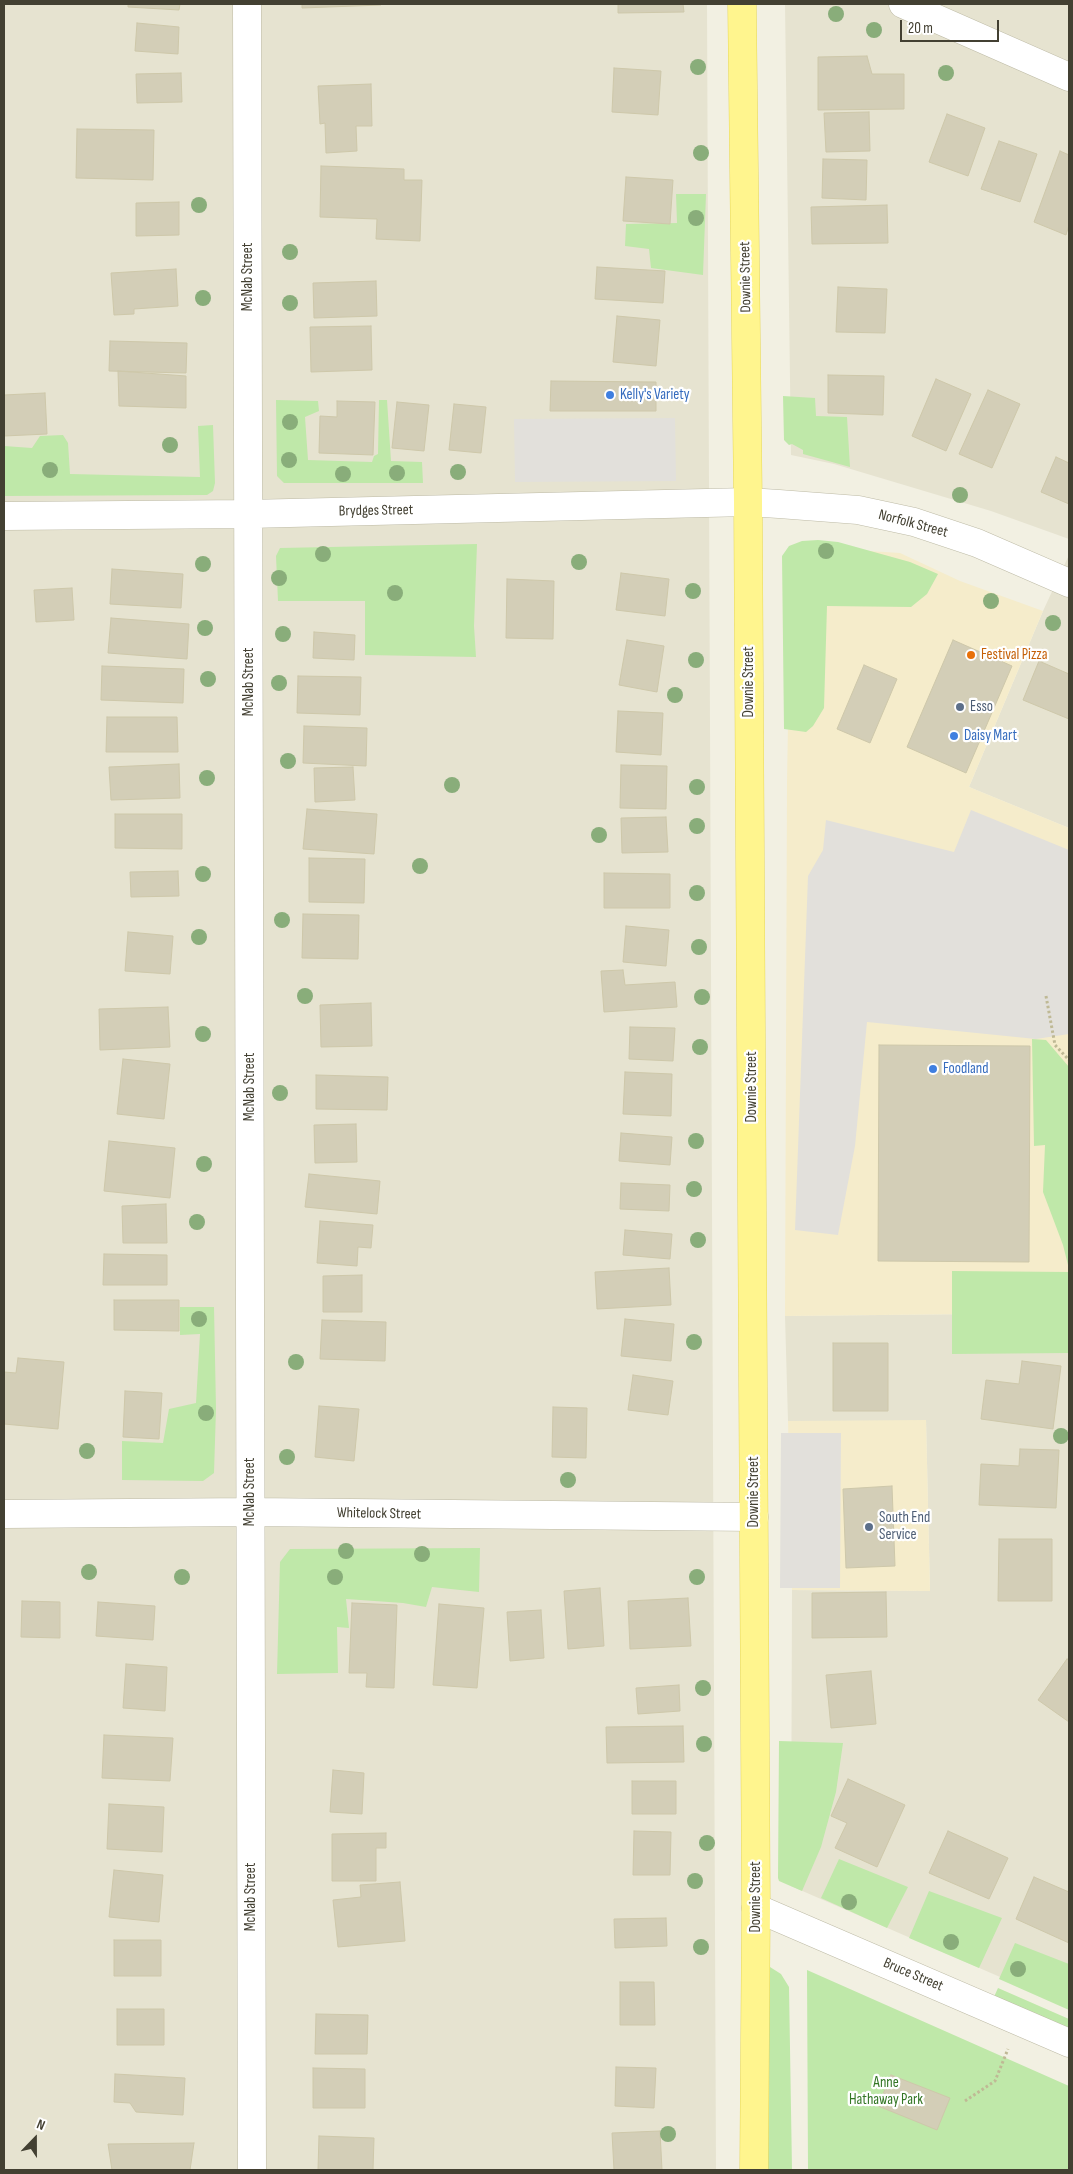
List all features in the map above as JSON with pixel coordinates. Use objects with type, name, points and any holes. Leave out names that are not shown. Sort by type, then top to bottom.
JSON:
[{"type":"main road","name":"Downie Street","points":[[742,4],[748,502],[754,1517],[756,1908],[754,2170]]},
{"type":"street","name":"McNab Street","points":[[247,4],[252,2170]]},
{"type":"street","points":[[903,4],[1069,77]]},
{"type":"street","name":"Brydges Street","points":[[4,516],[248,514],[748,502]]},
{"type":"street","name":"Norfolk Street","points":[[748,502],[858,510],[889,516],[977,542],[1069,583]]},
{"type":"street","name":"Whitelock Street","points":[[4,1514],[251,1512],[754,1517]]},
{"type":"street","name":"Bruce Street","points":[[756,1908],[1069,2043]]},
{"type":"path","points":[[1046,996],[1055,1045],[1069,1060]]},
{"type":"path","points":[[965,2101],[996,2081],[1016,2020]]},
{"type":"shaded area","points":[[4,4],[707,4],[716,2170],[4,2170]]},
{"type":"shaded area","points":[[785,4],[1069,4],[1069,539],[991,511],[834,464],[791,455]]},
{"type":"shaded area","points":[[675,418],[676,481],[515,482],[514,419]]},
{"type":"shaded area","points":[[791,546],[900,553],[960,581],[1043,611],[969,787],[1069,828],[1069,1313],[785,1316],[787,782]]},
{"type":"shaded area","points":[[1069,555],[1069,828],[969,787],[1043,611]]},
{"type":"shaded area","points":[[971,810],[1069,850],[1069,1034],[1036,1039],[867,1022],[855,1146],[838,1235],[795,1230],[808,876],[823,850],[826,820],[954,852]]},
{"type":"shaded area","points":[[1069,1313],[1069,2007],[791,1886],[792,1590],[930,1591],[926,1421],[788,1421],[785,1316]]},
{"type":"shaded area","points":[[926,1420],[930,1591],[792,1590],[788,1421]]},
{"type":"shaded area","points":[[781,1433],[841,1433],[840,1588],[780,1588]]},
{"type":"green space","points":[[676,194],[706,194],[703,275],[651,268],[649,249],[625,246],[626,224],[677,223]]},
{"type":"green space","points":[[783,396],[815,398],[816,416],[847,417],[850,467],[803,454],[803,450],[792,444],[789,445],[784,440]]},
{"type":"green space","points":[[276,400],[318,401],[319,411],[305,417],[308,460],[372,462],[374,456],[378,454],[379,400],[387,400],[391,461],[422,462],[423,483],[284,483],[277,476]]},
{"type":"green space","points":[[213,425],[215,483],[213,491],[207,495],[4,496],[4,446],[32,448],[40,436],[63,435],[68,443],[70,474],[200,477],[198,426]]},
{"type":"green space","points":[[802,541],[838,542],[910,562],[938,574],[927,594],[911,607],[827,606],[824,708],[813,726],[806,732],[784,729],[782,556],[789,546]]},
{"type":"green space","points":[[477,544],[474,626],[476,657],[365,655],[365,601],[278,601],[276,556],[280,548]]},
{"type":"green space","points":[[1032,1039],[1046,1040],[1069,1067],[1069,1269],[1063,1245],[1043,1192],[1045,1145],[1034,1146]]},
{"type":"green space","points":[[952,1271],[1069,1272],[1069,1353],[952,1354]]},
{"type":"green space","points":[[180,1307],[214,1307],[216,1409],[214,1473],[203,1481],[122,1480],[122,1441],[163,1443],[169,1409],[196,1403],[200,1334],[180,1335]]},
{"type":"green space","points":[[480,1548],[479,1592],[432,1587],[426,1607],[403,1603],[346,1599],[349,1628],[337,1627],[338,1673],[277,1674],[280,1562],[290,1549]]},
{"type":"green space","points":[[779,1741],[843,1743],[836,1792],[821,1847],[802,1891],[779,1881],[778,1878]]},
{"type":"green space","points":[[839,1859],[908,1887],[887,1928],[821,1898]]},
{"type":"green space","points":[[929,1891],[1002,1918],[979,1968],[909,1938]]},
{"type":"green space","points":[[1015,1943],[1069,1964],[1069,2010],[999,1979]]},
{"type":"green space","points":[[770,1967],[781,1974],[789,1987],[792,2170],[765,2170],[766,1972]]},
{"type":"green space","name":"Anne Hathaway Park","points":[[807,1970],[1069,2086],[1069,2170],[808,2170]]},
{"type":"green space","points":[[998,1988],[1069,2019],[1069,2032],[993,1999]]},
{"type":"building","points":[[128,4],[180,4],[179,10],[128,7]]},
{"type":"building","points":[[302,4],[380,4],[381,5],[302,8]]},
{"type":"building","points":[[618,4],[683,4],[684,12],[618,13]]},
{"type":"building","points":[[137,23],[179,27],[178,54],[135,51]]},
{"type":"building","points":[[867,56],[872,74],[904,74],[904,109],[818,110],[818,57]]},
{"type":"building","points":[[614,68],[661,71],[658,115],[612,112]]},
{"type":"building","points":[[181,73],[182,102],[137,103],[136,74]]},
{"type":"building","points":[[371,84],[372,126],[356,126],[357,151],[326,153],[325,123],[320,124],[318,86]]},
{"type":"building","points":[[869,112],[870,151],[826,152],[824,113]]},
{"type":"building","points":[[947,114],[985,128],[968,176],[929,162]]},
{"type":"building","points":[[77,129],[154,130],[153,180],[76,178]]},
{"type":"building","points":[[999,141],[1037,154],[1020,202],[981,189]]},
{"type":"building","points":[[1060,151],[1069,155],[1069,225],[1066,235],[1034,222]]},
{"type":"building","points":[[823,159],[867,160],[866,200],[822,198]]},
{"type":"building","points":[[321,166],[404,169],[404,180],[422,180],[420,241],[376,239],[377,219],[320,217]]},
{"type":"building","points":[[626,177],[673,180],[670,224],[623,221]]},
{"type":"building","points":[[179,202],[179,235],[136,236],[136,203]]},
{"type":"building","points":[[887,205],[888,243],[812,244],[811,207]]},
{"type":"building","points":[[597,267],[665,271],[663,303],[595,299]]},
{"type":"building","points":[[176,269],[178,306],[134,309],[134,314],[114,315],[111,273]]},
{"type":"building","points":[[376,281],[377,316],[314,318],[313,283]]},
{"type":"building","points":[[838,287],[887,289],[885,333],[836,332]]},
{"type":"building","points":[[617,316],[660,320],[656,366],[613,362]]},
{"type":"building","points":[[371,326],[372,370],[311,372],[310,327]]},
{"type":"building","points":[[110,341],[187,343],[186,373],[109,371]]},
{"type":"building","points":[[118,371],[186,376],[186,408],[119,406]]},
{"type":"building","points":[[828,375],[884,376],[883,415],[828,413]]},
{"type":"building","points":[[936,379],[971,394],[946,451],[912,436]]},
{"type":"building","points":[[551,381],[656,382],[656,411],[550,411]]},
{"type":"building","points":[[988,390],[1020,404],[992,468],[959,454]]},
{"type":"building","points":[[45,393],[47,434],[4,436],[4,395]]},
{"type":"building","points":[[337,401],[375,402],[373,455],[319,453],[320,416],[337,417]]},
{"type":"building","points":[[397,402],[429,405],[424,451],[392,448]]},
{"type":"building","points":[[454,404],[486,407],[481,453],[449,450]]},
{"type":"building","points":[[1056,457],[1069,463],[1069,504],[1041,492]]},
{"type":"building","points":[[112,569],[183,574],[181,608],[110,604]]},
{"type":"building","points":[[621,573],[669,579],[665,616],[616,610]]},
{"type":"building","points":[[507,579],[554,581],[553,639],[506,638]]},
{"type":"building","points":[[72,588],[74,620],[36,622],[34,590]]},
{"type":"building","points":[[111,618],[189,624],[187,659],[108,653]]},
{"type":"building","points":[[314,632],[355,635],[354,660],[313,658]]},
{"type":"building","points":[[627,640],[664,646],[657,692],[619,685]]},
{"type":"building","name":"Esso","points":[[953,640],[1012,666],[966,773],[907,747]]},
{"type":"building","points":[[1039,661],[1069,674],[1069,719],[1023,700]]},
{"type":"building","points":[[864,665],[897,679],[870,743],[837,729]]},
{"type":"building","points":[[102,666],[184,669],[183,703],[101,700]]},
{"type":"building","points":[[298,676],[361,677],[360,715],[297,713]]},
{"type":"building","points":[[618,711],[663,713],[661,755],[616,752]]},
{"type":"building","points":[[107,717],[177,717],[178,752],[106,752]]},
{"type":"building","points":[[304,726],[367,728],[366,766],[303,763]]},
{"type":"building","points":[[179,764],[180,798],[111,800],[109,767]]},
{"type":"building","points":[[621,765],[667,766],[666,809],[620,808]]},
{"type":"building","points":[[353,767],[355,800],[315,802],[314,768]]},
{"type":"building","points":[[307,809],[377,814],[374,854],[303,849]]},
{"type":"building","points":[[115,814],[182,814],[182,849],[115,848]]},
{"type":"building","points":[[666,817],[668,852],[622,853],[621,818]]},
{"type":"building","points":[[309,858],[365,859],[364,903],[309,902]]},
{"type":"building","points":[[178,871],[179,896],[131,897],[130,872]]},
{"type":"building","points":[[604,873],[670,874],[670,908],[604,908]]},
{"type":"building","points":[[303,914],[359,915],[358,959],[302,958]]},
{"type":"building","points":[[626,926],[669,930],[666,966],[623,962]]},
{"type":"building","points":[[128,932],[173,936],[170,974],[125,971]]},
{"type":"building","points":[[623,970],[625,985],[675,982],[677,1007],[604,1012],[601,971]]},
{"type":"building","points":[[371,1003],[372,1046],[321,1047],[320,1005]]},
{"type":"building","points":[[168,1007],[170,1047],[100,1050],[99,1009]]},
{"type":"building","points":[[630,1027],[675,1028],[673,1061],[629,1059]]},
{"type":"building","points":[[879,1045],[1030,1046],[1029,1262],[878,1261]]},
{"type":"building","points":[[123,1059],[170,1064],[164,1119],[117,1114]]},
{"type":"building","points":[[625,1072],[672,1074],[671,1116],[623,1114]]},
{"type":"building","points":[[316,1075],[388,1077],[387,1110],[316,1109]]},
{"type":"building","points":[[356,1124],[357,1162],[315,1163],[314,1125]]},
{"type":"building","points":[[621,1133],[672,1137],[670,1165],[619,1161]]},
{"type":"building","points":[[109,1141],[175,1148],[170,1198],[104,1191]]},
{"type":"building","points":[[309,1174],[380,1181],[377,1214],[305,1207]]},
{"type":"building","points":[[621,1183],[670,1185],[669,1211],[620,1209]]},
{"type":"building","points":[[166,1204],[167,1243],[123,1243],[122,1206]]},
{"type":"building","points":[[320,1221],[373,1225],[371,1248],[358,1247],[357,1266],[317,1263]]},
{"type":"building","points":[[625,1230],[672,1234],[670,1259],[623,1255]]},
{"type":"building","points":[[104,1254],[167,1255],[167,1285],[103,1285]]},
{"type":"building","points":[[669,1268],[671,1305],[597,1309],[595,1272]]},
{"type":"building","points":[[362,1275],[362,1312],[323,1312],[323,1276]]},
{"type":"building","points":[[114,1300],[179,1300],[179,1331],[114,1330]]},
{"type":"building","points":[[625,1319],[674,1324],[671,1361],[621,1356]]},
{"type":"building","points":[[322,1320],[386,1322],[385,1361],[320,1359]]},
{"type":"building","points":[[833,1343],[888,1343],[888,1411],[833,1411]]},
{"type":"building","points":[[18,1358],[64,1362],[58,1429],[4,1424],[4,1372],[16,1373]]},
{"type":"building","points":[[1022,1361],[1061,1366],[1053,1429],[981,1419],[986,1380],[1019,1384]]},
{"type":"building","points":[[633,1375],[673,1381],[668,1415],[628,1410]]},
{"type":"building","points":[[125,1391],[162,1393],[159,1439],[123,1437]]},
{"type":"building","points":[[319,1406],[359,1409],[354,1461],[315,1457]]},
{"type":"building","points":[[553,1407],[587,1408],[586,1458],[552,1457]]},
{"type":"building","points":[[1020,1449],[1059,1450],[1056,1508],[979,1505],[981,1464],[1019,1466]]},
{"type":"building","name":"South End Service","points":[[892,1486],[895,1566],[846,1568],[843,1489]]},
{"type":"building","points":[[999,1539],[1052,1539],[1052,1601],[998,1601]]},
{"type":"building","points":[[600,1588],[604,1646],[568,1649],[564,1591]]},
{"type":"building","points":[[886,1592],[887,1637],[812,1638],[812,1593]]},
{"type":"building","points":[[688,1598],[691,1646],[630,1649],[628,1601]]},
{"type":"building","points":[[22,1601],[60,1602],[60,1638],[21,1637]]},
{"type":"building","points":[[98,1602],[155,1606],[153,1640],[96,1636]]},
{"type":"building","points":[[352,1603],[397,1605],[394,1688],[366,1687],[367,1673],[349,1673]]},
{"type":"building","points":[[439,1604],[484,1608],[477,1688],[433,1685]]},
{"type":"building","points":[[541,1610],[544,1658],[510,1661],[507,1612]]},
{"type":"building","points":[[1067,1659],[1069,1660],[1069,1722],[1038,1700]]},
{"type":"building","points":[[126,1664],[167,1667],[165,1711],[123,1708]]},
{"type":"building","points":[[871,1671],[876,1724],[831,1728],[826,1675]]},
{"type":"building","points":[[679,1685],[680,1711],[638,1714],[636,1688]]},
{"type":"building","points":[[683,1726],[684,1762],[607,1763],[606,1727]]},
{"type":"building","points":[[104,1735],[173,1738],[170,1781],[102,1778]]},
{"type":"building","points":[[333,1770],[364,1773],[362,1814],[330,1812]]},
{"type":"building","points":[[848,1779],[905,1805],[877,1867],[835,1848],[847,1823],[831,1816]]},
{"type":"building","points":[[632,1781],[676,1781],[676,1814],[632,1814]]},
{"type":"building","points":[[109,1804],[164,1807],[162,1852],[107,1849]]},
{"type":"building","points":[[634,1831],[671,1832],[670,1875],[633,1875]]},
{"type":"building","points":[[948,1831],[1008,1858],[989,1899],[929,1873]]},
{"type":"building","points":[[386,1833],[386,1848],[376,1848],[376,1881],[332,1881],[332,1834]]},
{"type":"building","points":[[114,1870],[163,1875],[159,1922],[109,1917]]},
{"type":"building","points":[[1034,1877],[1069,1892],[1069,1943],[1016,1919]]},
{"type":"building","points":[[400,1882],[405,1941],[338,1947],[333,1900],[361,1897],[360,1885]]},
{"type":"building","points":[[666,1918],[667,1946],[615,1948],[614,1919]]},
{"type":"building","points":[[114,1940],[161,1940],[161,1976],[114,1976]]},
{"type":"building","points":[[620,1982],[654,1982],[655,2025],[620,2025]]},
{"type":"building","points":[[117,2009],[164,2009],[164,2045],[117,2045]]},
{"type":"building","points":[[316,2014],[368,2015],[367,2054],[315,2054]]},
{"type":"building","points":[[616,2067],[656,2068],[654,2108],[615,2106]]},
{"type":"building","points":[[313,2068],[365,2069],[365,2108],[313,2108]]},
{"type":"building","points":[[115,2074],[185,2078],[183,2115],[136,2112],[130,2103],[114,2102]]},
{"type":"building","points":[[891,2075],[950,2098],[937,2130],[878,2106]]},
{"type":"building","points":[[660,2131],[662,2170],[614,2170],[612,2133]]},
{"type":"building","points":[[319,2136],[374,2138],[373,2170],[318,2170]]},
{"type":"building","points":[[194,2143],[190,2170],[112,2170],[108,2144]]},
{"type":"place","name":"Kelly's Variety","points":[[610,395]]},
{"type":"place","name":"Festival Pizza","points":[[971,655]]},
{"type":"place","name":"Esso","points":[[960,707]]},
{"type":"place","name":"Daisy Mart","points":[[954,736]]},
{"type":"place","name":"Foodland","points":[[933,1069]]},
{"type":"place","name":"South End Service","points":[[869,1527]]}]
